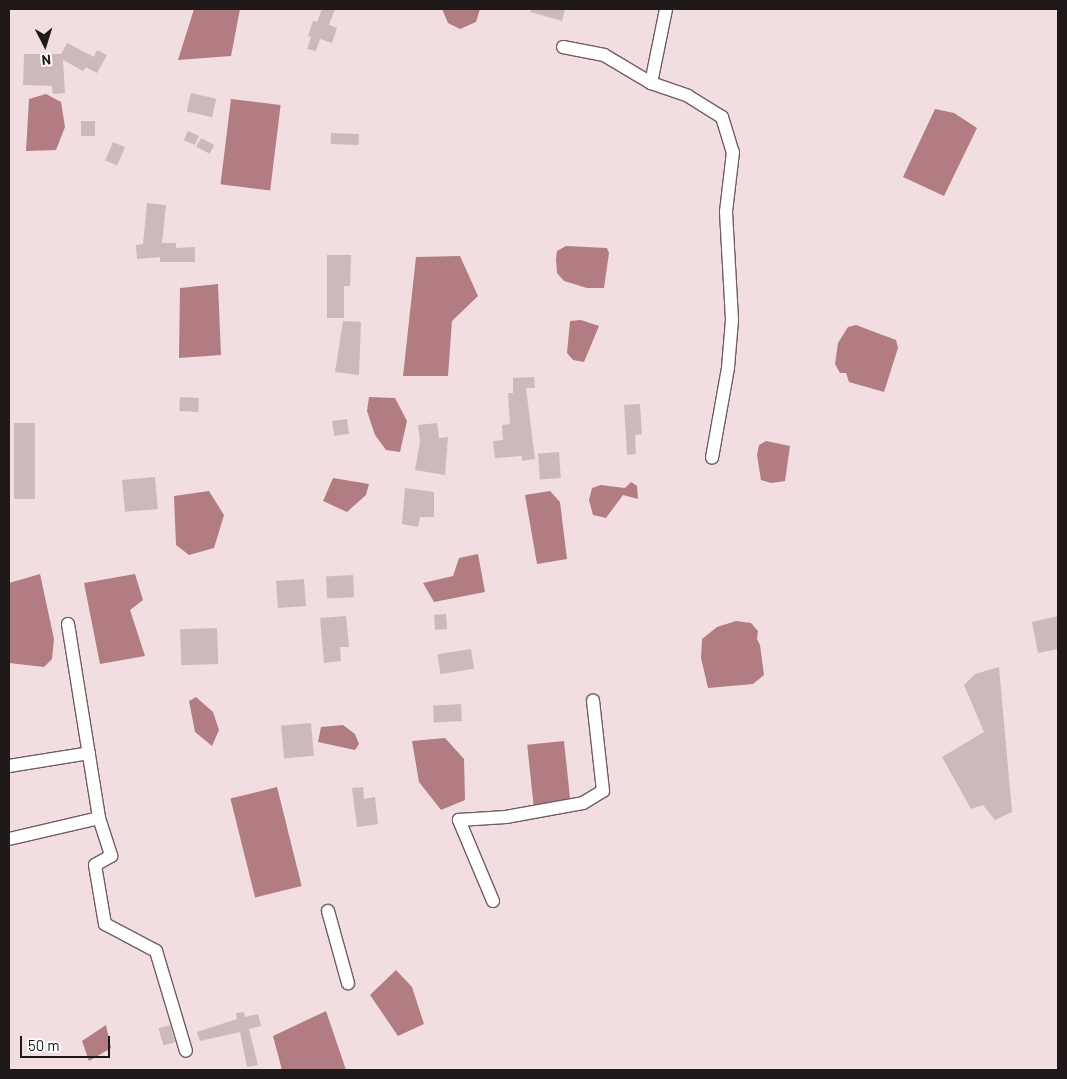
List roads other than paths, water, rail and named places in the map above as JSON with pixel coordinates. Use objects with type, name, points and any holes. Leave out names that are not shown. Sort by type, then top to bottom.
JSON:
[{"type":"street","points":[[651,83],[666,9]]},
{"type":"street","points":[[563,47],[604,55],[651,83],[688,96],[722,117],[733,152],[726,212],[732,320],[728,368],[712,458]]},
{"type":"street","points":[[68,624],[99,818],[111,856],[95,865],[104,924],[156,950],[186,1051]]},
{"type":"street","points":[[493,901],[459,820],[506,817],[583,803],[603,791],[593,700]]},
{"type":"street","points":[[9,766],[89,752]]},
{"type":"street","points":[[9,839],[99,818]]},
{"type":"street","points":[[328,911],[348,983]]}]
